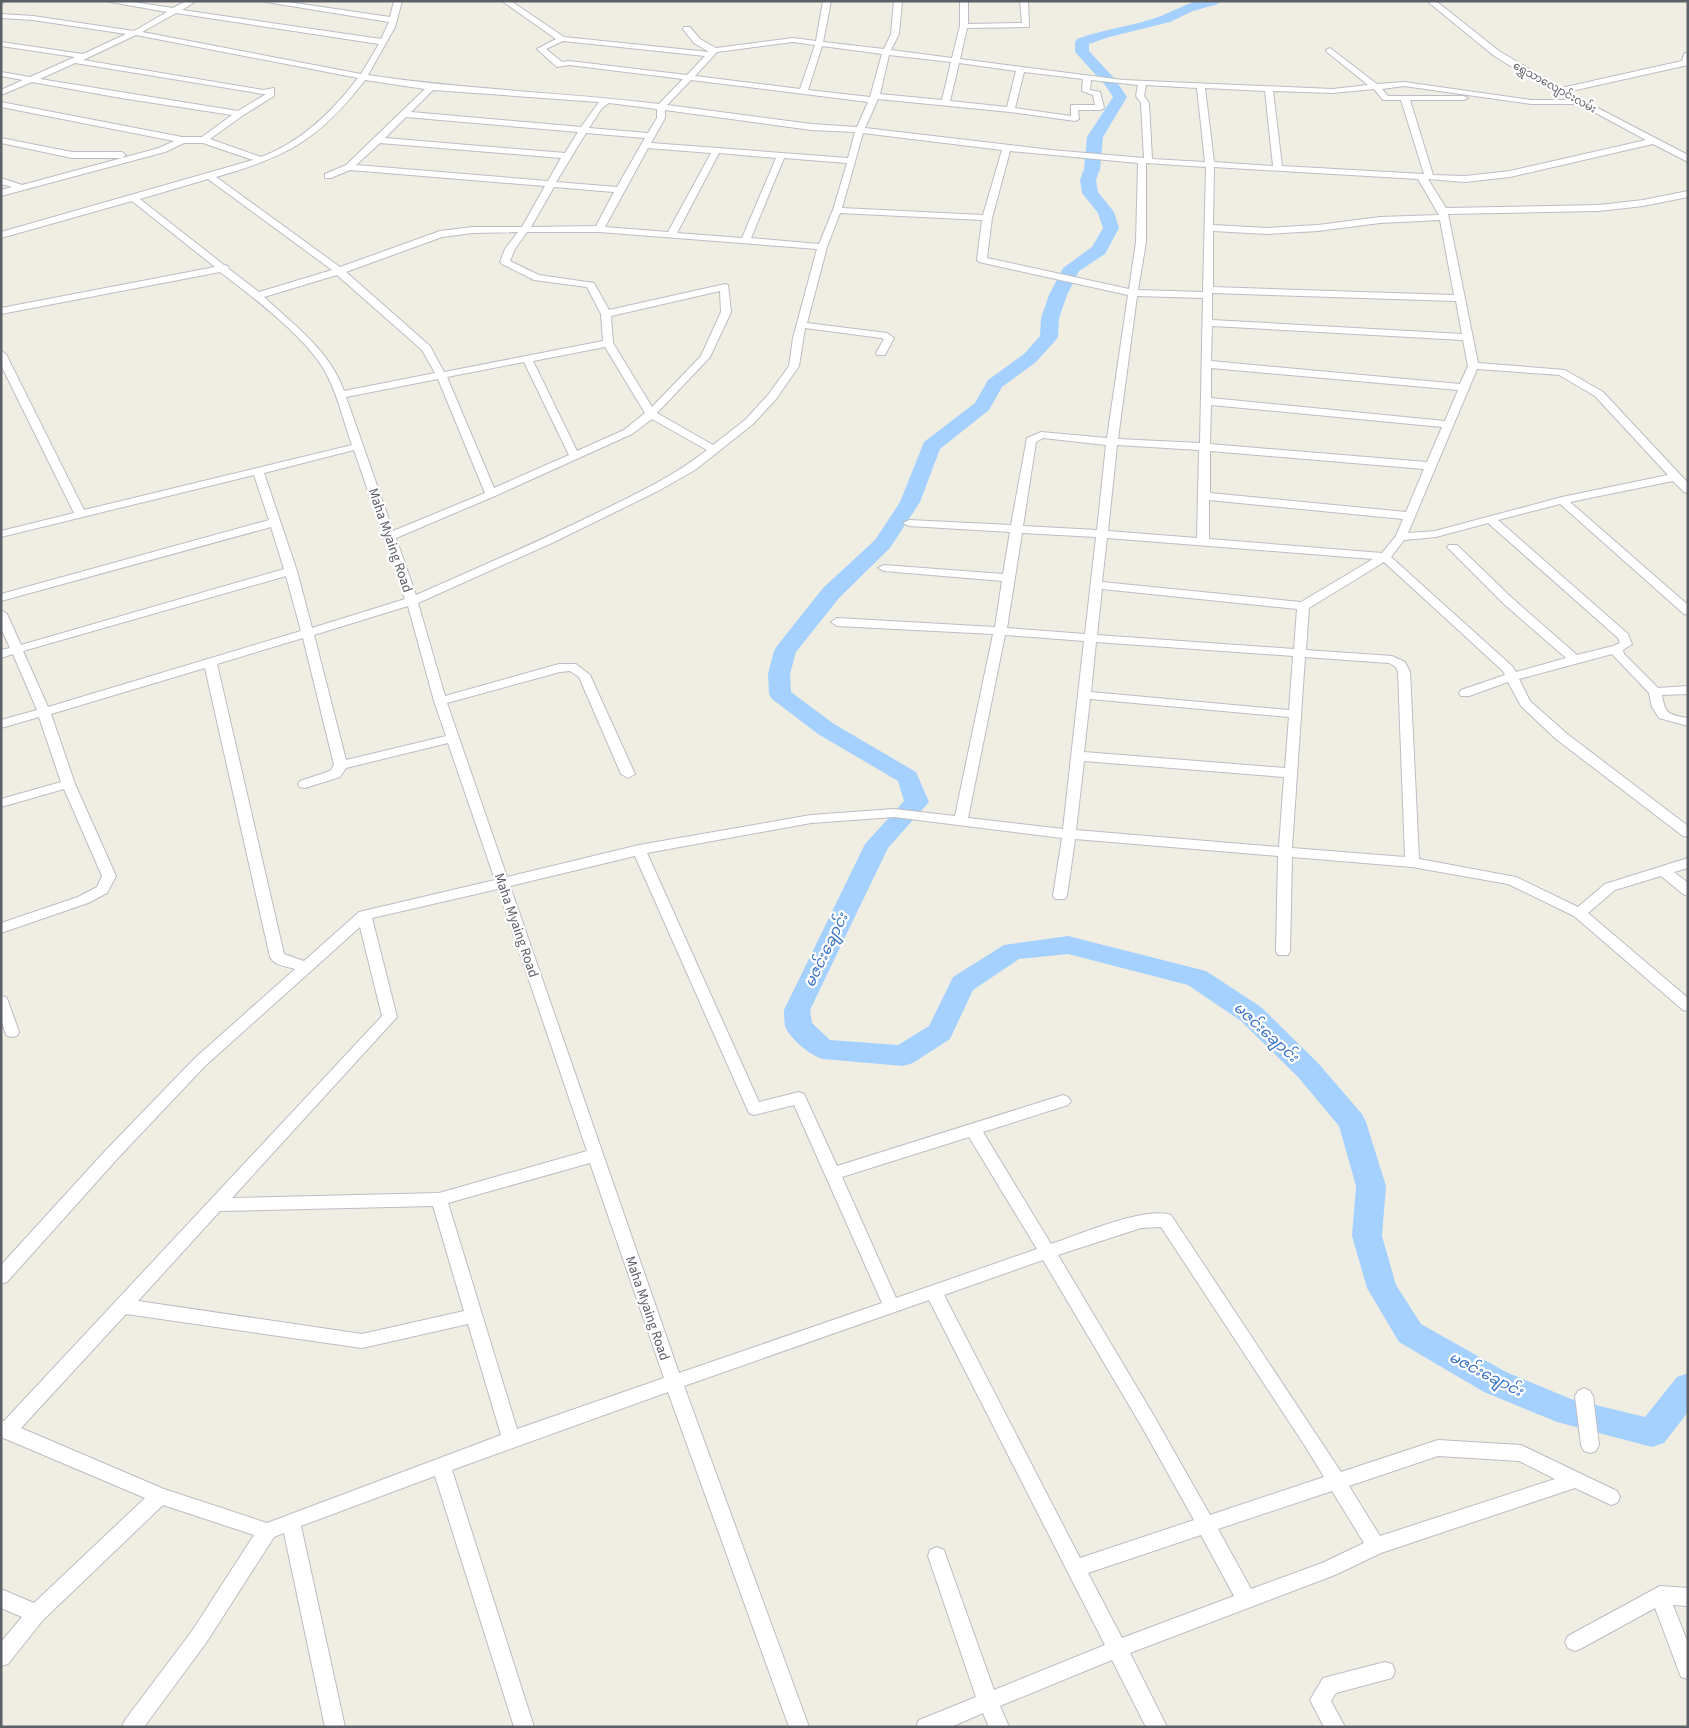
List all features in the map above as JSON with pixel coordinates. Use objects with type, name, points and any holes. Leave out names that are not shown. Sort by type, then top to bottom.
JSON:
[{"type":"street","points":[[109,1],[382,42]]},
{"type":"street","points":[[1,92],[135,33],[192,1]]},
{"type":"street","points":[[264,1],[393,20]]},
{"type":"street","points":[[1,235],[209,176],[261,160],[295,145],[327,118],[364,77],[393,20],[398,1]]},
{"type":"street","points":[[506,1],[562,39],[713,52],[788,40],[1123,82],[1200,87],[1269,87],[1273,90],[1333,92],[1404,84],[1531,102],[1581,102]]},
{"type":"street","points":[[803,91],[819,44],[827,1]]},
{"type":"street","points":[[1,724],[412,601],[550,540],[654,489],[691,468],[749,422],[772,397],[794,366],[802,325],[822,247],[837,210],[860,130],[874,98],[886,52],[895,34],[898,1]]},
{"type":"street","points":[[945,102],[964,26],[964,1]]},
{"type":"street","points":[[964,26],[1026,25],[1024,1]]},
{"type":"street","name":"ရွှေသာလျောင်းလမ်း","points":[[1431,1],[1496,53],[1534,78],[1688,159]]},
{"type":"street","points":[[1,16],[33,18],[135,33],[364,77],[431,87],[607,100],[811,127],[860,130],[1052,153],[1145,161],[1465,179],[1510,174],[1654,141]]},
{"type":"street","points":[[687,29],[697,42],[713,52]]},
{"type":"street","points":[[562,39],[541,49],[560,65],[570,63],[803,91],[945,102],[1075,119],[1074,107],[1100,108],[1097,94],[1086,91],[1090,79]]},
{"type":"street","points":[[1,44],[83,56]]},
{"type":"street","points":[[1330,50],[1377,88],[1386,98],[1480,96]]},
{"type":"street","points":[[599,229],[661,118],[661,107],[713,52]]},
{"type":"street","points":[[1560,91],[1685,63],[1688,54]]},
{"type":"street","points":[[83,56],[77,61],[263,92],[271,90],[271,94],[239,114],[204,140]]},
{"type":"street","points":[[1010,110],[1020,70]]},
{"type":"street","points":[[1,74],[32,78],[121,96],[239,114]]},
{"type":"street","points":[[1060,896],[1069,834],[1112,442],[1141,242],[1145,161],[1145,103],[1140,96],[1143,83]]},
{"type":"street","points":[[328,176],[349,167],[431,87]]},
{"type":"street","points":[[1200,87],[1210,164],[1203,543]]},
{"type":"street","points":[[1269,87],[1278,168]]},
{"type":"street","points":[[1096,585],[1303,606],[1385,557],[1401,537],[1473,366],[1443,214],[1425,176],[1405,99]]},
{"type":"street","points":[[607,100],[599,106],[583,130],[549,184],[525,229],[510,249],[505,262],[537,278],[591,285],[606,314],[608,343],[651,414],[714,450]]},
{"type":"street","points":[[1,104],[182,140],[204,140],[261,160]]},
{"type":"street","points":[[404,114],[650,136]]},
{"type":"street","points":[[1,140],[72,155],[140,156]]},
{"type":"street","points":[[1,193],[162,150],[182,140]]},
{"type":"street","points":[[378,140],[567,156]]},
{"type":"street","points":[[645,145],[852,161]]},
{"type":"street","points":[[1007,147],[987,218],[982,260],[1133,293],[1209,292],[1460,298]]},
{"type":"street","points":[[671,235],[716,151]]},
{"type":"street","points":[[745,241],[781,156]]},
{"type":"street","points":[[349,167],[620,190]]},
{"type":"street","points":[[209,176],[338,271],[426,348],[441,375],[491,494]]},
{"type":"street","points":[[1,181],[21,187]]},
{"type":"street","points":[[1210,228],[1266,231],[1318,228],[1443,214],[1599,208],[1643,203],[1688,194]]},
{"type":"street","name":"Maha Myaing Road","points":[[132,197],[225,268],[257,296],[313,347],[334,378],[412,601],[440,702],[674,1383],[799,1727]]},
{"type":"street","points":[[837,210],[987,218]]},
{"type":"street","points":[[257,296],[338,271],[440,234],[473,230],[599,229],[822,247]]},
{"type":"street","points":[[1,311],[225,268]]},
{"type":"street","points":[[389,537],[491,494],[628,432],[651,414],[705,357],[726,312],[725,287],[606,314]]},
{"type":"street","points":[[1207,323],[1467,337]]},
{"type":"street","points":[[802,325],[884,335],[889,338],[881,353]]},
{"type":"street","points":[[340,395],[608,343]]},
{"type":"street","points":[[1,354],[81,515]]},
{"type":"street","points":[[527,358],[574,455]]},
{"type":"street","points":[[1206,364],[1464,387]]},
{"type":"street","points":[[1473,366],[1561,372],[1599,394],[1688,490]]},
{"type":"street","points":[[1206,400],[1448,424]]},
{"type":"street","points":[[958,821],[1000,631],[1031,440],[1041,434],[1112,442],[1205,447],[1431,466]]},
{"type":"street","points":[[1,534],[359,446]]},
{"type":"street","points":[[258,470],[276,522],[309,633],[341,765]]},
{"type":"street","points":[[1401,537],[1436,534],[1562,500],[1675,477]]},
{"type":"street","points":[[1204,496],[1410,516]]},
{"type":"street","points":[[1562,500],[1688,611]]},
{"type":"street","points":[[1465,693],[1575,659],[1617,650],[1626,644],[1624,637],[1490,520]]},
{"type":"street","points":[[1,598],[276,522]]},
{"type":"street","points":[[909,522],[1102,534],[1385,557],[1508,669],[1525,703],[1561,736],[1688,833]]},
{"type":"street","points":[[1453,547],[1508,601],[1575,659]]},
{"type":"street","points":[[884,568],[1009,578]]},
{"type":"street","points":[[1,654],[291,571]]},
{"type":"street","points":[[1283,951],[1285,852],[1303,606]]},
{"type":"street","points":[[1,614],[44,712],[68,784],[109,876],[102,890],[83,900],[1,928]]},
{"type":"street","points":[[836,622],[1000,631],[1299,654],[1377,657],[1392,660],[1401,665],[1404,672],[1412,862]]},
{"type":"street","points":[[1617,650],[1618,655],[1655,692],[1658,710],[1666,718],[1688,722]]},
{"type":"street","points":[[210,661],[277,957],[286,962],[298,963],[304,970]]},
{"type":"street","points":[[440,702],[559,668],[572,667],[584,675],[628,774]]},
{"type":"street","points":[[1655,692],[1688,690]]},
{"type":"street","points":[[1084,695],[1295,714]]},
{"type":"street","points":[[305,784],[335,774],[341,765],[453,738]]},
{"type":"street","points":[[1077,756],[1290,773]]},
{"type":"street","points":[[1,803],[68,784]]},
{"type":"street","points":[[1,1277],[200,1062],[364,915],[503,884],[639,850],[811,819],[894,813],[1069,834],[1412,862],[1511,880],[1579,913],[1688,1006]]},
{"type":"street","points":[[639,850],[754,1109],[799,1098],[892,1307]]},
{"type":"street","points":[[1579,913],[1610,887],[1688,863]]},
{"type":"street","points":[[1662,870],[1688,891]]},
{"type":"street","points":[[267,1531],[160,1496],[4,1429],[123,1306],[390,1017],[364,915]]},
{"type":"street","points":[[1,1001],[12,1032]]},
{"type":"street","points":[[833,1174],[1063,1102]]},
{"type":"street","points":[[973,1130],[1207,1525],[1246,1600]]},
{"type":"street","points":[[216,1205],[440,1198],[596,1155]]},
{"type":"street","points":[[440,1198],[510,1439]]},
{"type":"street","points":[[132,1727],[199,1638],[267,1531],[510,1439],[1141,1221],[1165,1220],[1313,1444],[1376,1546]]},
{"type":"street","points":[[1,1263],[19,1256]]},
{"type":"street","points":[[934,1293],[1157,1727]]},
{"type":"street","points":[[123,1306],[362,1341],[474,1316]]},
{"type":"street","points":[[1584,1396],[1590,1445]]},
{"type":"street","points":[[1075,1568],[1438,1448],[1522,1454],[1611,1497]]},
{"type":"street","points":[[441,1465],[524,1727]]},
{"type":"street","points":[[926,1727],[1117,1649],[1328,1569],[1376,1546],[1576,1480]]},
{"type":"street","points":[[1,1657],[36,1614],[160,1496]]},
{"type":"street","points":[[291,1522],[335,1727]]},
{"type":"street","points":[[937,1556],[988,1702],[999,1727]]},
{"type":"street","points":[[1660,1595],[1688,1670]]},
{"type":"street","points":[[1575,1642],[1660,1595],[1688,1596]]},
{"type":"street","points":[[1,1598],[36,1614]]},
{"type":"street","points":[[1335,1727],[1320,1700],[1330,1685],[1385,1671]]},
{"type":"waterway","name":"မဇင်းချောင်း","points":[[1213,1],[1188,8],[1165,19],[1104,34],[1082,42],[1082,52],[1110,82],[1120,97],[1095,137],[1092,169],[1088,180],[1090,193],[1106,212],[1111,228],[1099,250],[1072,268],[1058,295],[1050,318],[1049,337],[1030,358],[995,384],[982,406],[931,446],[910,502],[883,544],[831,593],[785,651],[779,674],[780,694],[826,729],[908,777],[917,802],[877,844],[797,1010],[799,1027],[823,1049],[903,1056],[940,1032],[962,984],[1013,951],[1068,945],[1197,978],[1251,1014],[1308,1070],[1352,1122],[1371,1186],[1367,1236],[1382,1288],[1410,1333],[1495,1382],[1568,1412],[1652,1433],[1688,1387]]}]
